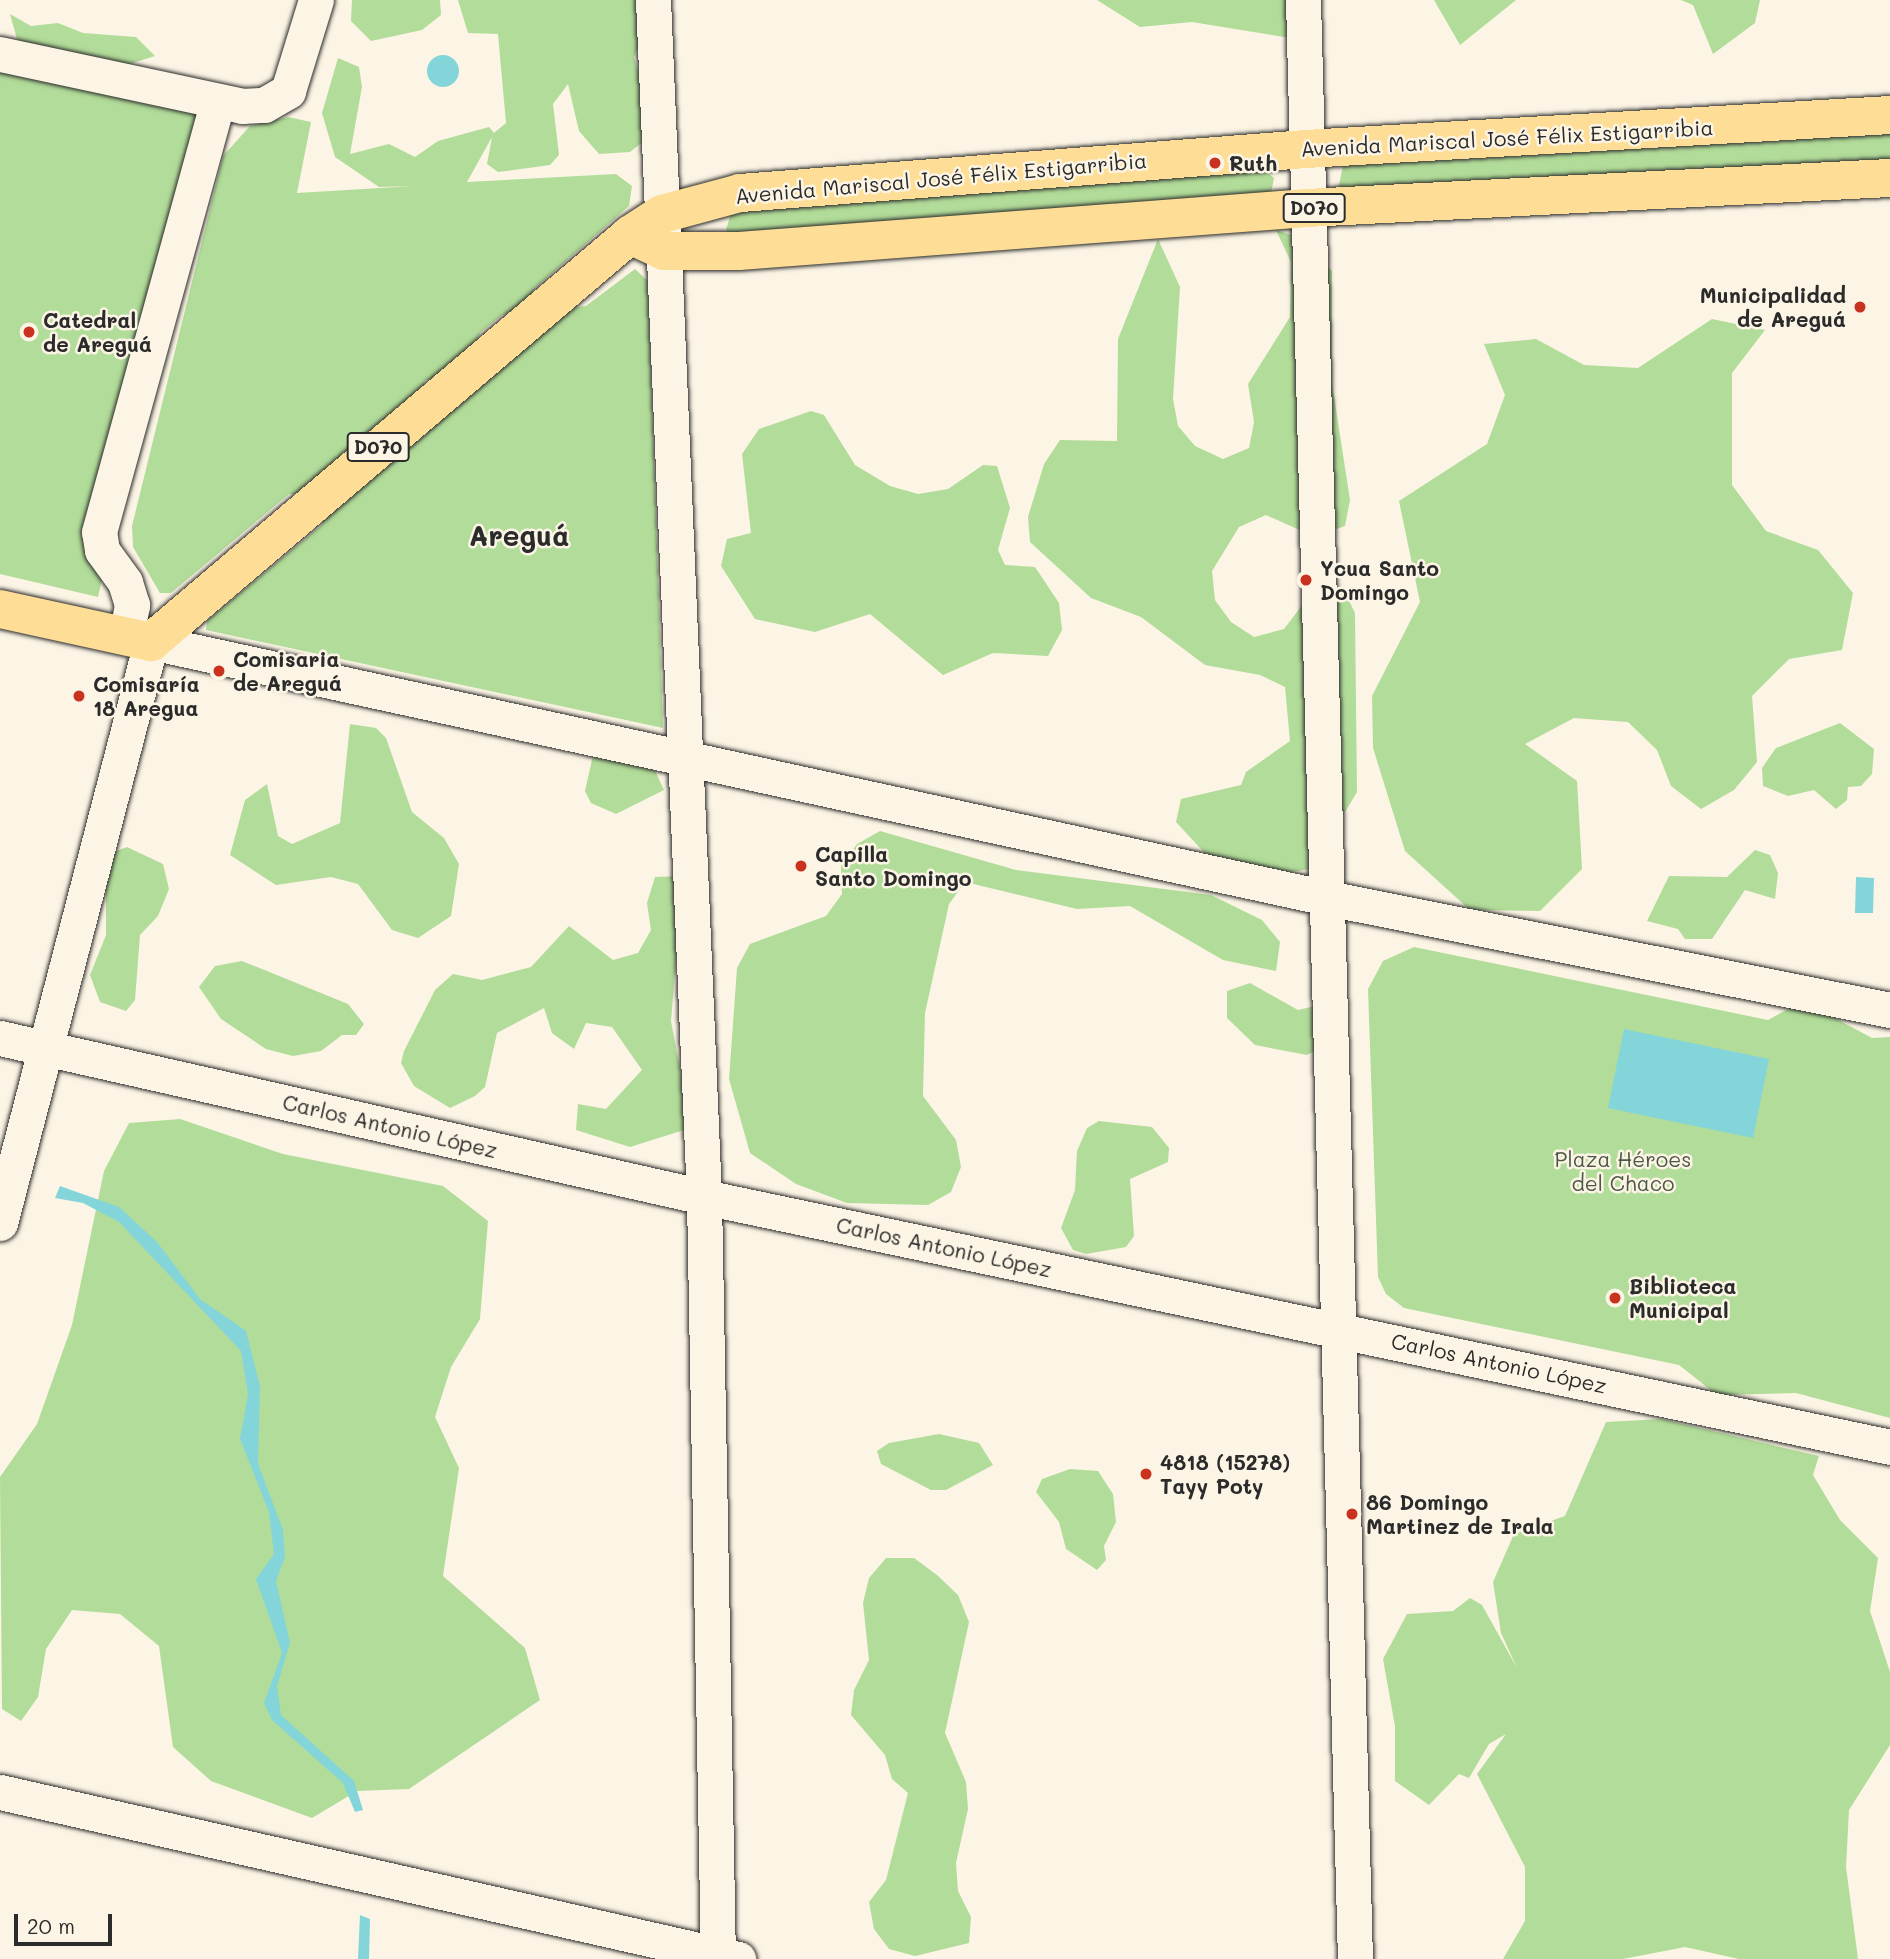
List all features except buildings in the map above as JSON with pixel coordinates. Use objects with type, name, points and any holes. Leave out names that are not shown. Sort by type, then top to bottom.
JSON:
[{"type":"main road","name":"Avenida Mariscal José Félix Estigarribia","points":[[139,639],[617,243],[662,214],[740,193],[1306,149],[1890,116]]},
{"type":"main road","name":"D070","points":[[617,243],[664,251],[1307,208],[1890,178]]},
{"type":"main road","points":[[0,609],[139,639]]},
{"type":"street","points":[[0,54],[218,101],[264,106],[288,90],[316,0]]},
{"type":"street","points":[[0,1792],[724,1958],[704,1197],[653,0]]},
{"type":"street","points":[[1303,0],[1356,1959]]},
{"type":"street","points":[[0,1223],[47,1048],[139,639],[125,582],[102,550],[99,532],[218,101]]},
{"type":"street","points":[[139,639],[1326,898],[1890,1010]]},
{"type":"street","name":"Carlos Antonio López","points":[[0,1038],[704,1197],[1890,1447]]},
{"type":"green space","points":[[352,0],[440,0],[441,15],[422,30],[371,41],[351,21]]},
{"type":"green space","points":[[458,0],[635,0],[648,24],[634,57],[658,130],[630,152],[599,154],[579,131],[568,84],[553,104],[559,155],[550,165],[498,172],[487,164],[492,137],[467,182],[616,174],[632,186],[629,206],[535,288],[523,312],[502,315],[481,332],[456,375],[425,380],[419,403],[314,497],[289,494],[171,593],[160,593],[133,547],[132,526],[223,156],[250,126],[288,117],[311,122],[297,193],[414,186],[379,187],[335,157],[322,113],[338,58],[359,67],[362,87],[350,154],[389,144],[415,157],[438,141],[489,127],[494,133],[506,123],[498,34],[468,33]]},
{"type":"green space","points":[[1097,0],[1314,0],[1297,39],[1192,22],[1140,27]]},
{"type":"green space","points":[[1434,0],[1516,0],[1460,45]]},
{"type":"green space","points":[[1681,0],[1760,0],[1755,23],[1713,54],[1693,5]]},
{"type":"green space","points":[[10,14],[31,26],[58,23],[83,33],[136,37],[155,56],[104,72],[206,116],[98,597],[0,574],[0,64],[76,73],[17,39]]},
{"type":"green space","points":[[1890,134],[1890,161],[1343,190],[1339,185],[1343,166]]},
{"type":"green space","points":[[1263,169],[1274,178],[1271,194],[730,236],[726,230],[731,213]]},
{"type":"green space","points":[[1276,230],[1301,238],[1332,271],[1332,383],[1350,500],[1345,526],[1315,537],[1266,515],[1239,527],[1212,571],[1215,600],[1231,622],[1254,637],[1284,629],[1316,587],[1343,588],[1355,613],[1357,792],[1311,869],[1283,873],[1213,862],[1176,822],[1181,799],[1241,785],[1246,772],[1290,741],[1285,687],[1260,675],[1205,665],[1141,617],[1091,598],[1030,542],[1028,517],[1044,464],[1060,440],[1117,441],[1118,339],[1158,239],[1180,287],[1173,399],[1178,426],[1195,446],[1223,459],[1249,448],[1254,422],[1248,384],[1290,317],[1291,262]]},
{"type":"green space","points":[[635,269],[648,281],[663,728],[206,630],[207,621],[323,524],[321,518],[558,309],[586,306]]},
{"type":"green space","points":[[1712,319],[1765,330],[1732,373],[1732,485],[1766,531],[1818,550],[1853,593],[1842,650],[1789,659],[1752,696],[1757,762],[1734,790],[1701,809],[1671,786],[1657,750],[1628,722],[1574,718],[1525,744],[1577,781],[1582,869],[1540,911],[1470,910],[1405,851],[1373,748],[1372,696],[1420,602],[1399,501],[1487,444],[1505,395],[1484,344],[1536,339],[1584,365],[1638,368]]},
{"type":"green space","points":[[811,411],[824,415],[855,465],[890,486],[918,494],[948,489],[983,465],[997,466],[1010,508],[998,550],[1005,565],[1035,567],[1059,603],[1062,630],[1048,656],[993,653],[943,675],[870,614],[815,632],[755,619],[721,566],[727,539],[751,533],[742,454],[759,429]]},
{"type":"green space","points":[[1840,723],[1874,749],[1872,774],[1861,786],[1848,787],[1847,800],[1836,809],[1814,790],[1788,796],[1763,786],[1762,768],[1776,748]]},
{"type":"green space","points":[[350,724],[376,728],[386,738],[412,812],[444,838],[459,864],[451,916],[418,938],[392,930],[358,884],[331,877],[276,885],[230,855],[245,800],[267,784],[278,836],[292,844],[340,823]]},
{"type":"green space","points":[[594,751],[653,766],[664,790],[616,814],[591,803],[585,791]]},
{"type":"green space","points":[[880,831],[1016,870],[1211,895],[1262,920],[1280,942],[1276,971],[1223,960],[1130,906],[1077,909],[965,882],[949,904],[925,1013],[923,1096],[956,1140],[961,1167],[951,1192],[928,1205],[847,1203],[796,1184],[750,1153],[729,1079],[737,968],[750,944],[826,916],[842,894],[841,866],[857,844]]},
{"type":"green space","points":[[127,847],[163,864],[169,889],[158,916],[140,935],[135,1000],[126,1011],[100,1002],[90,975],[106,935],[106,881],[114,852]]},
{"type":"green space","points":[[1755,850],[1770,855],[1778,873],[1775,899],[1745,890],[1712,939],[1685,939],[1678,929],[1647,921],[1669,876],[1727,877]]},
{"type":"green space","points":[[683,876],[671,1021],[686,1100],[684,1130],[630,1147],[576,1130],[578,1104],[606,1109],[642,1070],[612,1027],[586,1023],[574,1049],[552,1033],[544,1008],[497,1033],[485,1087],[475,1096],[450,1108],[414,1086],[401,1063],[404,1051],[435,990],[453,974],[482,980],[531,967],[569,926],[613,960],[638,953],[651,930],[647,903],[655,877]]},
{"type":"green space","name":"Plaza Héroes del Chaco","points":[[1414,947],[1768,1020],[1803,1001],[1872,1038],[1890,1037],[1890,1418],[1796,1393],[1717,1395],[1679,1365],[1404,1308],[1386,1294],[1378,1277],[1368,989],[1383,961]]},
{"type":"green space","points":[[242,961],[348,1004],[364,1024],[356,1035],[342,1035],[321,1051],[293,1056],[266,1049],[221,1019],[199,987],[215,966]]},
{"type":"green space","points":[[1250,983],[1298,1010],[1323,1004],[1342,1036],[1307,1055],[1255,1045],[1227,1018],[1227,991]]},
{"type":"green space","points":[[180,1119],[283,1154],[443,1186],[488,1221],[480,1319],[451,1367],[435,1417],[459,1468],[443,1576],[525,1648],[540,1700],[409,1789],[357,1791],[312,1818],[211,1781],[173,1747],[159,1646],[120,1614],[72,1610],[46,1649],[38,1697],[21,1721],[2,1709],[0,1477],[37,1424],[72,1325],[104,1171],[129,1123]]},
{"type":"green space","points":[[1099,1121],[1152,1127],[1169,1148],[1168,1162],[1130,1179],[1134,1236],[1126,1247],[1086,1254],[1073,1250],[1061,1228],[1075,1190],[1077,1151],[1087,1128]]},
{"type":"green space","points":[[1661,1419],[1819,1456],[1813,1475],[1840,1520],[1878,1558],[1870,1611],[1890,1672],[1890,1745],[1849,1810],[1846,1867],[1858,1959],[1739,1959],[1685,1947],[1623,1959],[1503,1959],[1525,1921],[1525,1867],[1477,1774],[1506,1734],[1489,1744],[1469,1778],[1459,1774],[1429,1805],[1395,1781],[1395,1726],[1383,1659],[1407,1614],[1453,1611],[1470,1598],[1482,1605],[1517,1668],[1501,1633],[1493,1582],[1514,1534],[1565,1516],[1606,1422]]},
{"type":"green space","points":[[939,1434],[979,1443],[993,1465],[946,1490],[931,1490],[881,1464],[877,1451],[889,1443]]},
{"type":"green space","points":[[1070,1469],[1098,1471],[1113,1494],[1116,1522],[1104,1546],[1106,1560],[1097,1570],[1066,1549],[1059,1522],[1036,1492],[1042,1479]]},
{"type":"green space","points":[[886,1558],[914,1558],[937,1575],[958,1595],[969,1622],[945,1733],[966,1782],[968,1809],[956,1863],[958,1891],[971,1917],[969,1943],[915,1956],[889,1949],[874,1929],[869,1902],[886,1880],[908,1793],[892,1779],[885,1755],[851,1715],[854,1690],[869,1660],[863,1603],[869,1578]]},
{"type":"water","points":[[443,55],[454,60],[459,71],[454,82],[443,87],[432,82],[427,71],[432,60]]},
{"type":"water","points":[[1856,877],[1874,878],[1873,913],[1855,913]]},
{"type":"water","points":[[1624,1029],[1769,1059],[1753,1138],[1608,1108]]},
{"type":"water","points":[[60,1186],[119,1207],[157,1242],[200,1299],[246,1331],[260,1386],[258,1464],[283,1530],[285,1557],[276,1581],[290,1643],[277,1686],[281,1715],[354,1781],[363,1810],[355,1812],[343,1783],[272,1720],[264,1703],[282,1653],[256,1579],[274,1554],[269,1512],[240,1439],[248,1394],[241,1351],[119,1222],[83,1203],[55,1198]]},
{"type":"water","points":[[360,1915],[370,1919],[369,1959],[358,1959]]},
{"type":"place","name":"Ruth","points":[[1215,163]]},
{"type":"place","name":"Municipalidad de Areguá","points":[[1860,307]]},
{"type":"place","name":"Catedral de Areguá","points":[[29,332]]},
{"type":"place","name":"Ycua Santo Domingo","points":[[1306,580]]},
{"type":"place","name":"Comisaria de Areguá","points":[[219,671]]},
{"type":"place","name":"Comisaría 18 Aregua","points":[[79,696]]},
{"type":"place","name":"Capilla Santo Domingo","points":[[801,866]]},
{"type":"place","name":"Biblioteca Municipal","points":[[1615,1298]]},
{"type":"place","name":"4818 (15278) Tayy Poty","points":[[1146,1474]]},
{"type":"place","name":"86 Domingo Martinez de Irala","points":[[1352,1514]]},
{"type":"district","name":"Areguá","points":[[519,535]]}]
